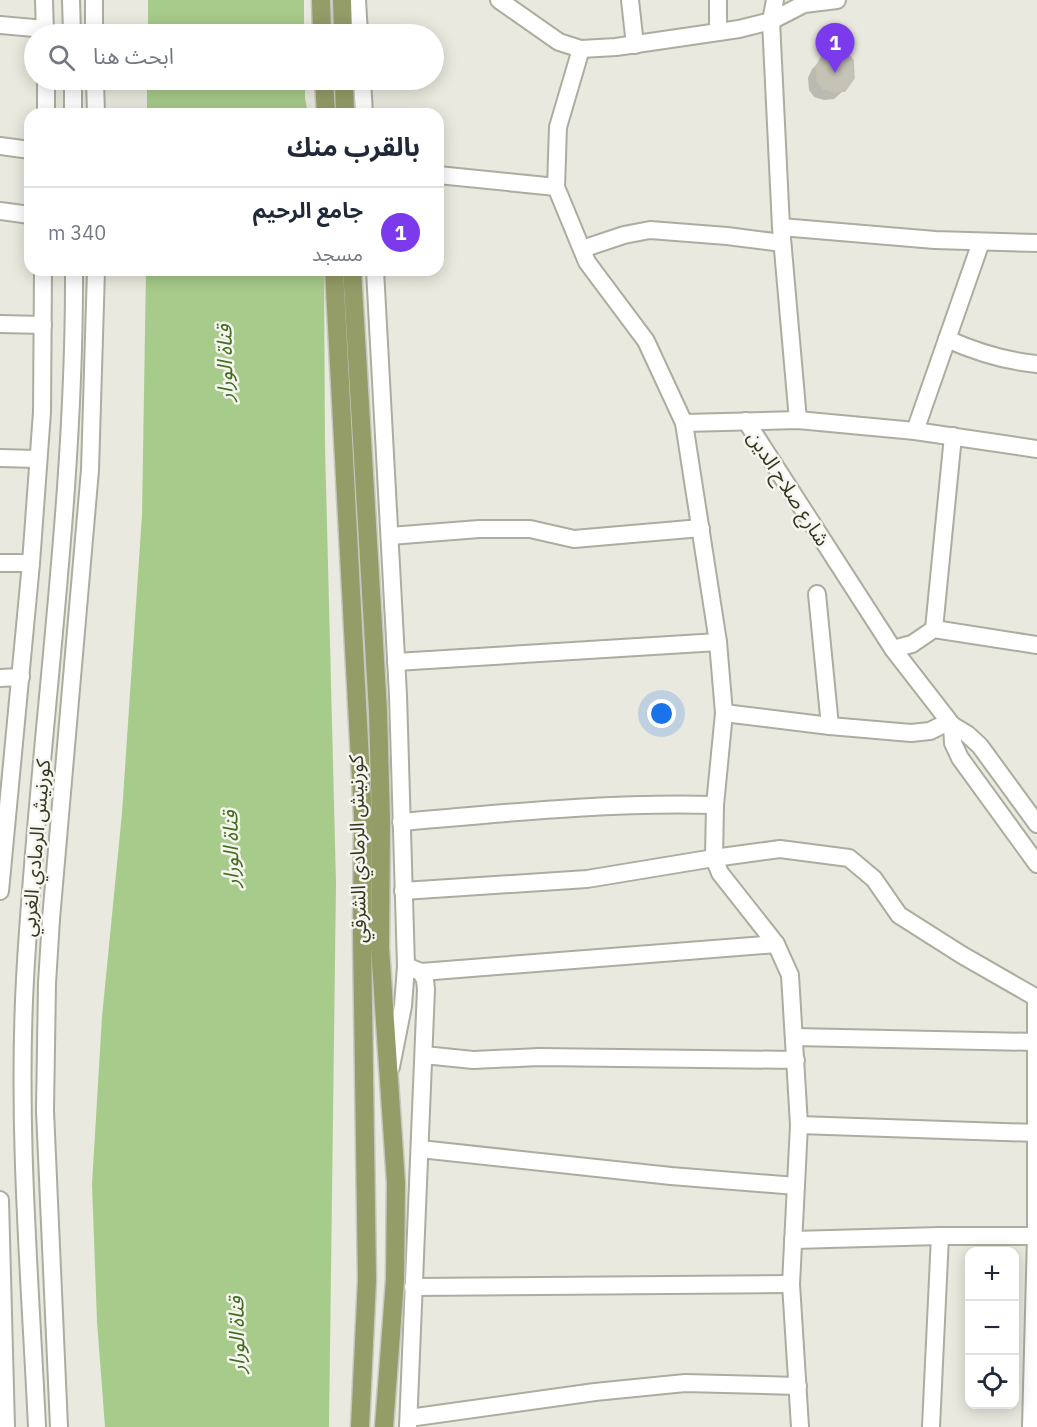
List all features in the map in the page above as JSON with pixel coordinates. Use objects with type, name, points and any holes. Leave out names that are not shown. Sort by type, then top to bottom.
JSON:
[{"type":"main road","points":[[321,0],[322,24]]},
{"type":"main road","points":[[342,0],[343,24]]},
{"type":"main road","points":[[325,90],[326,108]]},
{"type":"main road","points":[[344,90],[345,108]]},
{"type":"main road","name":"كورنيش الرمادي الشرقي","points":[[334,276],[363,817],[362,934],[367,1280],[360,1427]]},
{"type":"main road","name":"كورنيش الرمادي الشرقي","points":[[352,276],[378,711],[381,821],[380,948],[396,1183],[395,1280],[384,1427]]},
{"type":"main road","points":[[367,1280],[395,1280]]},
{"type":"street","points":[[44,0],[45,24]]},
{"type":"street","points":[[71,0],[72,24]]},
{"type":"street","points":[[94,0],[94,24]]},
{"type":"street","points":[[357,0],[358,24]]},
{"type":"street","points":[[499,0],[559,42],[581,49],[635,45],[718,32],[771,21],[804,4],[837,0]]},
{"type":"street","points":[[630,0],[635,45]]},
{"type":"street","points":[[718,0],[718,32]]},
{"type":"street","points":[[775,0],[771,21],[781,235],[798,420]]},
{"type":"street","points":[[0,25],[24,29]]},
{"type":"street","points":[[581,49],[558,127],[556,187],[587,262],[646,341],[684,423],[718,642],[723,713],[715,805],[714,858],[720,873],[776,944],[790,975],[799,1125],[791,1284],[800,1427]]},
{"type":"street","points":[[46,90],[46,108]]},
{"type":"street","points":[[73,90],[73,108]]},
{"type":"street","points":[[95,90],[96,108]]},
{"type":"street","points":[[363,90],[364,108]]},
{"type":"street","points":[[0,146],[24,149]]},
{"type":"street","points":[[444,176],[556,187]]},
{"type":"street","points":[[0,211],[24,214]]},
{"type":"street","points":[[582,249],[624,235],[650,230],[727,236],[781,235],[1037,243]]},
{"type":"street","points":[[915,431],[981,242]]},
{"type":"street","points":[[0,891],[6,779],[21,677],[32,563],[37,459],[42,412],[43,276]]},
{"type":"street","name":"كورنيش الرمادي الغربي","points":[[37,1427],[25,1180],[23,1060],[28,918],[68,473],[74,276]]},
{"type":"street","name":"كورنيش الرمادي الغربي","points":[[59,1427],[47,1175],[45,1079],[47,983],[90,470],[96,276]]},
{"type":"street","points":[[375,276],[396,662],[403,891],[414,969],[389,1074]]},
{"type":"street","points":[[0,324],[43,325]]},
{"type":"street","points":[[947,339],[969,349],[1013,361],[1037,364]]},
{"type":"street","points":[[746,421],[798,420],[915,431],[1037,449]]},
{"type":"street","name":"شارع صلاح الدين","points":[[684,423],[746,421],[892,649],[950,724],[967,734],[980,746],[1037,824]]},
{"type":"street","points":[[934,629],[953,436]]},
{"type":"street","points":[[0,458],[37,459]]},
{"type":"street","points":[[390,536],[479,529],[530,529],[574,538],[701,528]]},
{"type":"street","points":[[0,563],[32,563]]},
{"type":"street","points":[[817,594],[830,726]]},
{"type":"street","points":[[892,649],[912,644],[934,629],[1037,645]]},
{"type":"street","points":[[396,662],[718,642]]},
{"type":"street","points":[[0,678],[21,677]]},
{"type":"street","points":[[723,713],[830,726],[921,733],[950,724]]},
{"type":"street","name":"شارع صلاح الدين","points":[[950,724],[953,742],[960,758],[1037,864]]},
{"type":"street","points":[[401,822],[598,806],[659,803],[715,805]]},
{"type":"street","points":[[38,810],[60,812]]},
{"type":"street","points":[[403,891],[587,879],[780,849],[849,858],[874,879],[899,915],[1036,998],[1033,1417]]},
{"type":"street","points":[[414,969],[776,944]]},
{"type":"street","points":[[414,969],[425,980],[426,989],[409,1422],[595,1392],[685,1383],[798,1386]]},
{"type":"street","points":[[794,1037],[1036,1042]]},
{"type":"street","points":[[424,1055],[473,1060],[539,1057],[796,1059]]},
{"type":"street","points":[[799,1125],[1036,1133]]},
{"type":"street","points":[[420,1149],[671,1176],[796,1186]]},
{"type":"street","points":[[0,1200],[6,1427]]},
{"type":"street","points":[[931,1427],[940,1236]]},
{"type":"street","points":[[794,1240],[1036,1236]]},
{"type":"street","points":[[413,1287],[791,1284]]},
{"type":"water","points":[[148,0],[304,0],[304,24],[148,24]]},
{"type":"water","points":[[147,90],[305,90],[307,108],[147,108]]},
{"type":"water","name":"قناة الورار","points":[[146,276],[324,276],[325,445],[336,883],[329,1427],[105,1427],[97,1321],[92,1184],[102,1017],[122,813],[142,515]]},
{"type":"building","points":[[829,50],[846,52],[853,60],[854,78],[845,91],[834,92],[823,89],[817,81],[816,67]]},
{"type":"place","name":"جامع الرحيم","points":[[835,73]]}]
